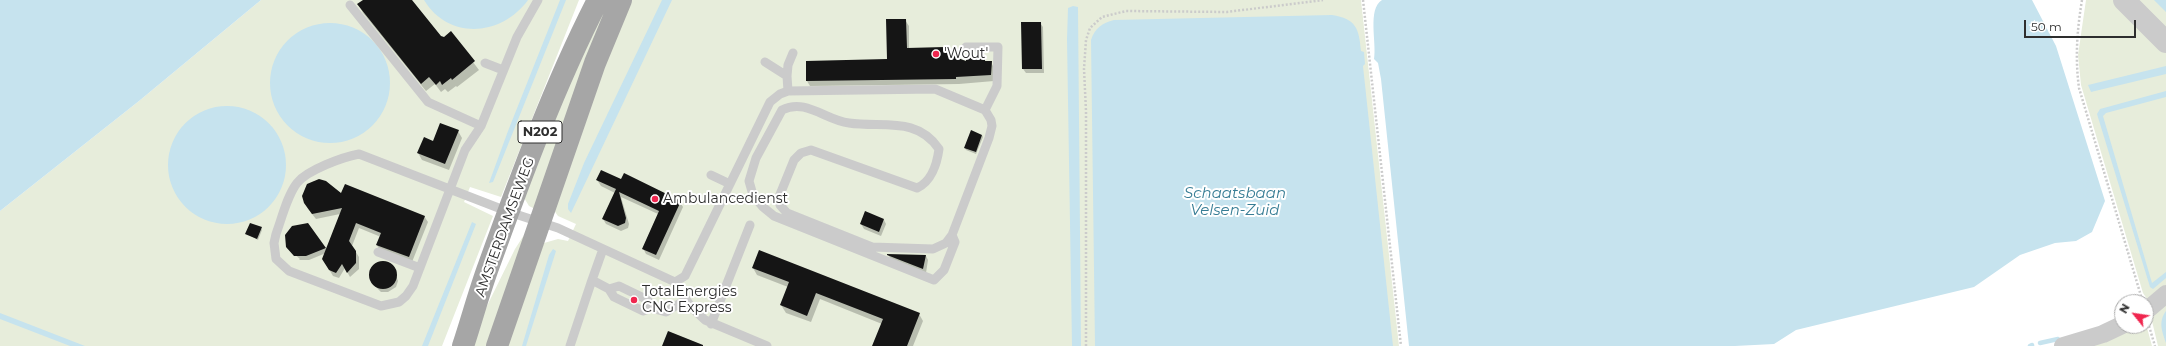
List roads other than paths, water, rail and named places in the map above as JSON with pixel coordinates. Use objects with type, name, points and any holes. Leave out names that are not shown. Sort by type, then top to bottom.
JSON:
[{"type":"main road","name":"AMSTERDAMSEWEG","points":[[463,346],[488,266],[509,212],[565,71],[598,0]]},
{"type":"main road","name":"N202","points":[[497,346],[595,63],[621,0]]},
{"type":"street","points":[[2124,0],[2166,42]]},
{"type":"street","points":[[2154,308],[2166,294]]},
{"type":"street","points":[[2063,346],[2103,334],[2114,329]]},
{"type":"lane","points":[[538,0],[517,37],[481,126],[465,150],[451,188],[413,286],[406,296],[398,302],[381,306],[289,271],[276,259],[274,243],[296,184],[309,173],[348,156],[359,154],[451,188],[509,212],[572,234],[675,282],[697,314],[711,324],[767,346]]},
{"type":"lane","points":[[350,5],[428,102],[481,126]]},
{"type":"lane","points":[[966,47],[998,47],[998,86],[985,110]]},
{"type":"lane","points":[[788,91],[788,65],[793,54]]},
{"type":"lane","points":[[485,62],[503,70]]},
{"type":"lane","points":[[765,62],[787,76]]},
{"type":"lane","points":[[675,282],[685,276],[770,102],[780,94],[788,91],[935,89],[985,110],[992,120],[992,132],[952,235],[946,243],[933,249],[872,247],[787,213],[780,205],[779,197],[794,160],[801,153],[811,150],[917,188],[925,185],[938,160],[939,149],[932,139],[917,130],[895,124],[847,123],[801,106],[789,106],[782,110],[756,158],[749,181],[753,195],[774,216],[934,280],[944,270],[955,242],[952,235]]},
{"type":"lane","points":[[711,175],[730,184]]},
{"type":"lane","points":[[711,324],[750,225]]},
{"type":"lane","points":[[570,346],[603,249]]},
{"type":"lane","points":[[378,252],[420,268]]},
{"type":"lane","points":[[592,280],[609,289],[614,297],[643,311],[651,308],[666,312],[686,300]]},
{"type":"water","points":[[0,0],[261,0],[139,101],[0,211]]},
{"type":"water","points":[[424,0],[528,0],[517,12],[504,21],[490,27],[476,29],[461,28],[447,22],[435,13]]},
{"type":"water","points":[[560,0],[566,0],[493,182],[489,183],[508,131]]},
{"type":"water","points":[[662,0],[672,0],[571,213],[568,209],[568,204],[584,163]]},
{"type":"water","points":[[1382,0],[2032,0],[2056,46],[2105,201],[2092,232],[2076,241],[2055,243],[2020,255],[1974,287],[1796,330],[1774,344],[1735,346],[1409,346],[1381,79],[1378,63],[1374,59],[1374,18],[1377,4]]},
{"type":"water","points":[[2154,0],[2166,0],[2166,12]]},
{"type":"water","points":[[1073,6],[1078,7],[1081,346],[1072,346],[1067,39],[1068,8]]},
{"type":"water","name":"Schaatsbaan Velsen-Zuid","points":[[1332,15],[1346,19],[1355,26],[1359,36],[1361,51],[1364,52],[1365,64],[1363,66],[1393,346],[1095,346],[1091,40],[1097,29],[1103,24],[1114,20]]},
{"type":"water","points":[[330,23],[353,27],[373,40],[386,60],[390,83],[386,106],[373,126],[353,139],[330,143],[307,139],[287,126],[274,106],[270,83],[274,60],[287,40],[307,27]]},
{"type":"water","points":[[2166,66],[2166,74],[2091,92],[2088,85]]},
{"type":"water","points":[[2166,91],[2166,97],[2106,113],[2103,116],[2152,283],[2166,272],[2166,278],[2153,289],[2150,287],[2097,114],[2100,109]]},
{"type":"water","points":[[227,106],[239,107],[250,111],[269,123],[281,142],[285,153],[285,177],[281,188],[269,207],[250,219],[239,223],[227,224],[215,223],[204,219],[185,207],[173,188],[169,177],[168,165],[169,153],[173,142],[185,123],[204,111],[215,107]]},
{"type":"water","points":[[472,222],[476,224],[428,346],[422,346]]},
{"type":"water","points":[[553,249],[556,251],[526,346],[522,346],[549,255]]},
{"type":"water","points":[[2166,311],[2166,343],[2161,323]]},
{"type":"water","points":[[0,313],[85,346],[70,346],[0,319]]},
{"type":"waterway","points":[[2040,343],[2058,339]]},
{"type":"place","name":"'Wout'","points":[[936,54]]},
{"type":"place","name":"Ambulancedienst","points":[[655,199]]},
{"type":"place","name":"TotalEnergies CNG Express","points":[[634,300]]}]
